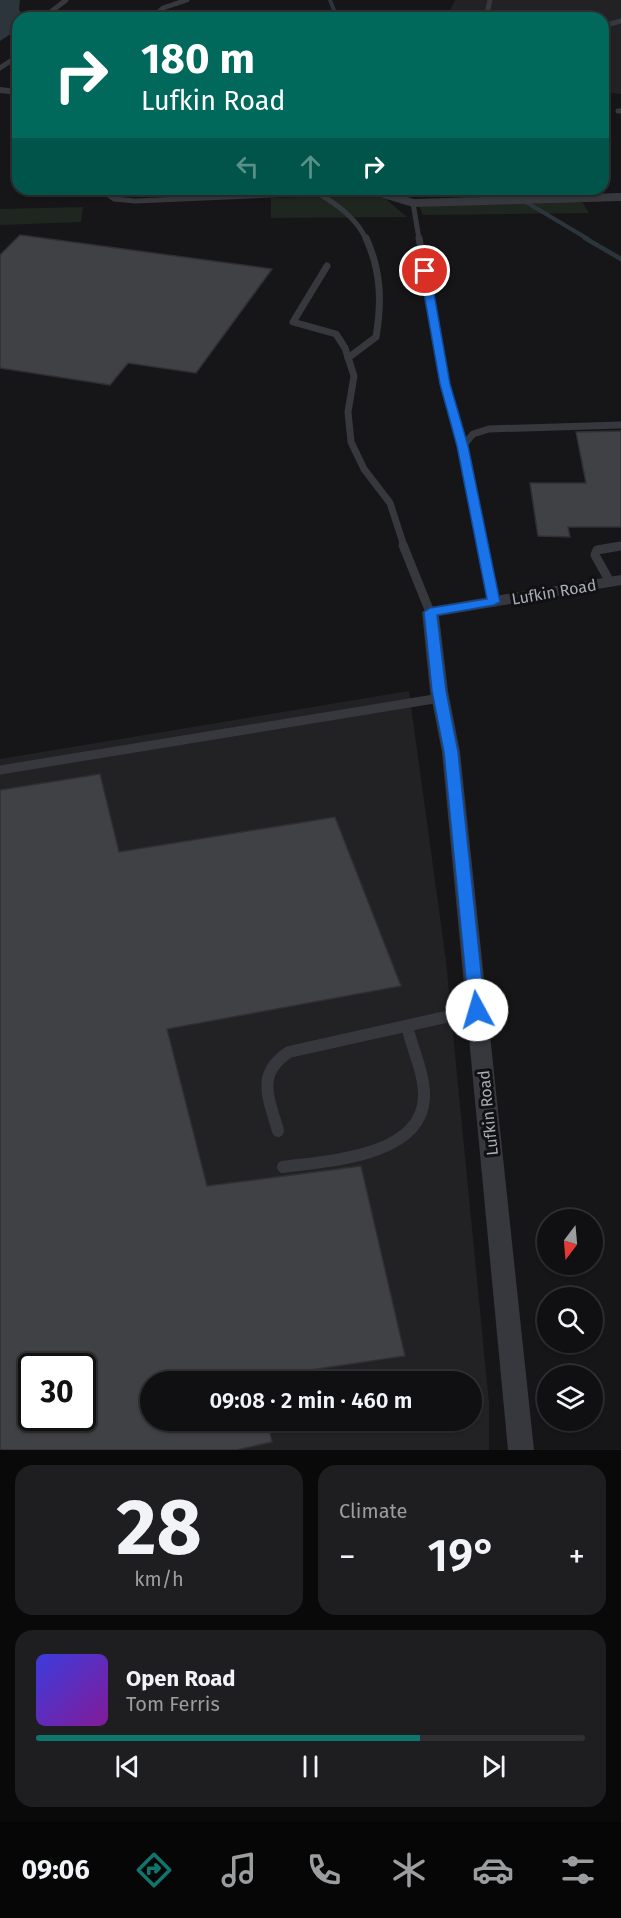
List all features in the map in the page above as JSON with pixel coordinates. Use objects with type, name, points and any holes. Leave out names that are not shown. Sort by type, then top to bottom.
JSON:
[{"type":"street","points":[[387,195],[413,203],[621,197]]},
{"type":"street","name":"Lufkin Road","points":[[521,1450],[451,752],[440,698],[430,612],[615,581]]},
{"type":"lane","points":[[51,12],[66,0]]},
{"type":"lane","points":[[159,12],[163,8],[187,0]]},
{"type":"lane","points":[[108,195],[114,199],[135,201],[244,195]]},
{"type":"lane","points":[[324,195],[347,215],[375,253],[378,267],[381,315],[376,337],[348,358]]},
{"type":"lane","points":[[413,203],[445,384],[463,446],[494,602]]},
{"type":"lane","points":[[327,266],[293,322],[336,334],[348,358],[354,375],[348,412],[351,442],[364,469],[390,503],[401,539],[430,612]]},
{"type":"lane","points":[[463,446],[473,434],[489,429],[621,425]]},
{"type":"lane","points":[[615,581],[595,555],[597,550],[603,547],[621,546]]},
{"type":"lane","points":[[0,770],[440,698]]},
{"type":"lane","points":[[278,1131],[265,1081],[268,1070],[278,1058],[289,1052],[477,1010]]},
{"type":"lane","points":[[283,1167],[384,1148],[403,1138],[416,1127],[424,1098],[407,1026]]},
{"type":"shaded area","points":[[0,0],[20,0],[20,12],[12,12],[12,33],[0,41]]},
{"type":"shaded area","points":[[455,0],[621,0],[621,94],[609,93],[609,12],[449,12]]},
{"type":"shaded area","points":[[381,195],[407,217],[271,218],[271,198]]},
{"type":"shaded area","points":[[567,195],[583,203],[589,213],[423,215],[416,199]]},
{"type":"shaded area","points":[[83,207],[81,222],[0,225],[0,209]]},
{"type":"shaded area","points":[[409,691],[446,961],[489,1403],[489,1450],[0,1450],[0,759]]},
{"type":"building","points":[[20,235],[272,269],[196,373],[128,363],[110,385],[0,368],[0,255]]},
{"type":"building","points":[[621,431],[621,527],[568,527],[570,537],[538,536],[530,483],[586,483],[576,432]]},
{"type":"building","points":[[100,774],[119,852],[335,817],[401,986],[167,1029],[207,1186],[361,1166],[405,1356],[303,1371],[140,1371],[140,1431],[270,1431],[272,1442],[237,1450],[0,1450],[0,790]]},
{"type":"waterway","points":[[330,0],[335,12]]},
{"type":"waterway","points":[[514,195],[588,239]]},
{"type":"waterway","points":[[585,238],[621,259]]},
{"type":"route","points":[[425,271],[445,384],[463,446],[494,602],[430,612],[439,691],[451,752],[477,1010]]}]
